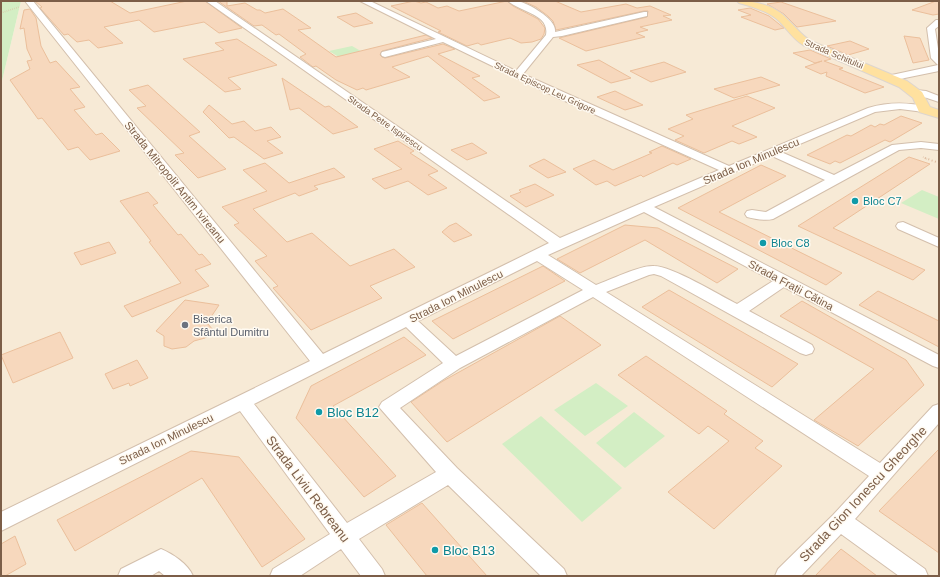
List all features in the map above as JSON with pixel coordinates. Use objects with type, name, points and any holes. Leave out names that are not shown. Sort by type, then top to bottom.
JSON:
[{"type":"main road","name":"Strada Schitului","points":[[742,1],[776,14],[785,22],[792,32],[808,44],[890,78],[916,93]]},
{"type":"main road","points":[[916,93],[923,102],[924,109],[939,114]]},
{"type":"street","name":"Strada Petre Ispirescu","points":[[210,1],[559,244]]},
{"type":"street","name":"Strada Episcop Leu Grigore","points":[[364,1],[442,40],[636,130],[729,170]]},
{"type":"street","points":[[512,1],[544,18],[551,29],[550,35],[518,75]]},
{"type":"street","name":"Strada Mitropolit Antim Ivireanu","points":[[29,2],[321,363]]},
{"type":"street","points":[[550,35],[562,34],[644,14]]},
{"type":"street","points":[[939,22],[931,28],[935,58],[939,63]]},
{"type":"street","points":[[385,54],[442,40]]},
{"type":"street","points":[[890,78],[939,68]]},
{"type":"street","points":[[916,93],[926,94],[939,99]]},
{"type":"street","name":"Strada Ion Minulescu","points":[[1,522],[559,244],[863,113],[896,104],[924,109]]},
{"type":"street","points":[[752,214],[768,216],[896,147],[921,145],[939,147]]},
{"type":"street","points":[[772,152],[835,180]]},
{"type":"street","name":"Strada Frații Cătina","points":[[644,207],[782,281],[939,362]]},
{"type":"street","points":[[903,226],[939,243]]},
{"type":"street","points":[[538,255],[882,474]]},
{"type":"street","points":[[556,576],[450,474],[388,407],[454,364],[594,291],[654,270],[666,273],[806,349]]},
{"type":"street","points":[[738,311],[782,281]]},
{"type":"street","points":[[408,320],[454,364]]},
{"type":"street","name":"Strada Liviu Rebreanu","points":[[243,402],[374,576]]},
{"type":"street","name":"Strada Gion Ionescu Gheorghe","points":[[786,576],[840,521],[939,411]]},
{"type":"street","points":[[280,576],[344,536],[450,474]]},
{"type":"street","points":[[840,521],[917,576]]},
{"type":"street","points":[[129,576],[161,559],[182,576]]},
{"type":"path","points":[[1,13],[29,2]]},
{"type":"shaded area","points":[[21,1],[939,1],[939,576],[1,576],[1,85]]},
{"type":"green space","points":[[1,1],[21,1],[1,85]]},
{"type":"green space","points":[[352,46],[380,62],[357,68],[329,51]]},
{"type":"green space","points":[[922,190],[939,197],[939,219],[901,203]]},
{"type":"green space","points":[[596,383],[628,406],[585,436],[554,410]]},
{"type":"green space","points":[[634,412],[665,436],[625,468],[596,443]]},
{"type":"green space","points":[[541,416],[622,488],[582,522],[502,444]]},
{"type":"building","points":[[35,1],[110,1],[130,13],[187,1],[205,1],[242,28],[219,33],[204,22],[154,32],[139,20],[104,27],[123,43],[98,48],[89,40],[77,42],[68,34],[64,35],[40,8],[42,7]]},
{"type":"building","points":[[218,1],[227,1],[227,6],[245,3],[265,13],[283,9],[311,28],[298,30],[336,57],[426,35],[432,38],[382,51],[380,55],[385,58],[443,44],[455,49],[438,54],[480,76],[472,78],[500,97],[484,101],[428,56],[392,67],[410,77],[366,90],[363,88],[357,90],[336,80],[316,66],[313,67],[300,57],[306,54],[279,34],[276,35],[262,25],[254,26]]},
{"type":"building","points":[[414,1],[421,3],[426,2],[438,8],[447,6],[459,11],[507,1],[513,6],[538,19],[545,28],[544,34],[541,39],[532,42],[521,43],[510,38],[481,45],[478,43],[467,46],[391,6]]},
{"type":"building","points":[[523,1],[555,1],[581,12],[626,4],[637,8],[650,6],[671,15],[663,16],[672,20],[640,27],[648,30],[636,33],[645,37],[586,51],[559,38],[647,17],[648,11],[556,30],[553,21],[548,16],[536,7]]},
{"type":"building","points":[[939,1],[939,14],[933,15],[912,10]]},
{"type":"building","points":[[781,2],[836,21],[797,27],[784,14],[767,4]]},
{"type":"building","points":[[750,8],[769,16],[784,28],[775,30],[741,17],[751,15],[738,10]]},
{"type":"building","points":[[30,9],[36,18],[41,46],[50,63],[56,61],[80,87],[70,89],[85,107],[74,110],[96,135],[102,133],[120,151],[90,160],[78,147],[68,150],[42,118],[38,119],[10,80],[30,69],[27,61],[32,60],[27,49],[24,28],[20,29],[24,10]]},
{"type":"building","points":[[356,13],[373,23],[354,27],[337,17]]},
{"type":"building","points":[[904,36],[920,38],[929,60],[913,63]]},
{"type":"building","points":[[237,39],[277,65],[228,78],[241,89],[225,92],[183,59],[224,50],[215,43]]},
{"type":"building","points":[[850,41],[869,49],[848,55],[827,46]]},
{"type":"building","points":[[810,50],[831,59],[824,61],[843,68],[839,69],[884,87],[865,93],[826,76],[827,72],[821,74],[805,67],[822,61],[815,63],[793,53]]},
{"type":"building","points":[[599,60],[631,78],[611,83],[577,65]]},
{"type":"building","points":[[664,62],[686,72],[651,82],[630,71]]},
{"type":"building","points":[[761,77],[780,85],[734,98],[714,89]]},
{"type":"building","points":[[282,78],[325,107],[329,106],[358,127],[333,134],[299,108],[290,110]]},
{"type":"building","points":[[148,85],[200,132],[189,136],[226,169],[198,178],[175,155],[184,153],[137,108],[146,106],[129,90]]},
{"type":"building","points":[[615,91],[643,105],[625,110],[597,97]]},
{"type":"building","points":[[747,96],[775,108],[732,126],[757,137],[739,144],[732,141],[704,153],[675,140],[684,136],[668,129],[693,119],[686,115]]},
{"type":"building","points":[[209,105],[232,124],[244,121],[255,131],[271,127],[281,137],[267,141],[283,153],[264,159],[234,137],[229,138],[203,112]]},
{"type":"building","points":[[901,116],[922,123],[890,142],[885,140],[840,163],[835,161],[830,164],[807,155],[847,135],[851,136],[871,125],[875,127],[880,124],[884,125]]},
{"type":"building","points":[[398,141],[414,151],[410,153],[438,171],[428,175],[447,188],[428,195],[408,181],[385,189],[372,179],[402,169],[374,149]]},
{"type":"building","points":[[472,143],[487,153],[467,160],[451,150]]},
{"type":"building","points":[[662,146],[691,159],[677,165],[673,163],[643,177],[641,175],[615,186],[607,181],[596,185],[573,169],[594,160],[613,170],[652,153],[649,152]]},
{"type":"building","name":"Bloc C7","points":[[909,157],[930,164],[833,228],[925,270],[913,280],[798,226]]},
{"type":"building","points":[[544,159],[566,172],[548,178],[529,166]]},
{"type":"building","points":[[265,163],[289,183],[334,168],[345,177],[314,186],[318,189],[299,196],[295,193],[253,209],[287,242],[312,233],[350,266],[394,249],[415,267],[370,286],[382,298],[311,330],[273,288],[278,286],[255,261],[267,256],[234,225],[239,223],[222,207],[267,191],[243,170]]},
{"type":"building","name":"Bloc C8","points":[[761,165],[786,176],[719,212],[842,273],[826,285],[678,208]]},
{"type":"building","points":[[535,184],[554,195],[526,207],[510,196],[521,192],[519,190]]},
{"type":"building","points":[[148,192],[158,203],[153,205],[178,235],[181,234],[199,255],[202,254],[211,264],[195,270],[209,286],[132,317],[124,306],[181,283],[149,242],[151,241],[120,201]]},
{"type":"building","points":[[456,223],[472,235],[454,242],[442,232],[449,226]]},
{"type":"building","points":[[625,225],[658,228],[738,269],[717,283],[645,240],[580,273],[557,259]]},
{"type":"building","points":[[109,242],[116,253],[81,265],[74,253]]},
{"type":"building","points":[[543,266],[565,281],[453,339],[432,321]]},
{"type":"building","points":[[669,290],[798,364],[772,387],[642,307]]},
{"type":"building","points":[[878,291],[939,321],[939,347],[859,305]]},
{"type":"building","name":"Biserica Sfântul Dumitru","points":[[185,300],[219,305],[207,323],[214,331],[205,338],[194,341],[186,347],[172,349],[164,346],[164,336],[156,331]]},
{"type":"building","points":[[802,301],[906,360],[924,385],[858,446],[814,420],[874,369],[780,316]]},
{"type":"building","points":[[560,316],[601,345],[447,442],[411,402],[443,381]]},
{"type":"building","points":[[60,332],[73,358],[13,383],[1,355]]},
{"type":"building","name":"Bloc B12","points":[[404,337],[426,355],[333,406],[396,476],[364,497],[296,418],[311,386]]},
{"type":"building","points":[[646,356],[727,411],[724,414],[763,441],[755,448],[782,466],[714,529],[668,492],[729,441],[708,426],[699,434],[618,375]]},
{"type":"building","points":[[137,360],[148,378],[130,386],[129,383],[113,389],[105,374]]},
{"type":"building","points":[[939,449],[939,553],[879,511]]},
{"type":"building","points":[[191,451],[239,457],[305,539],[262,567],[202,478],[75,551],[57,520]]},
{"type":"building","name":"Bloc B13","points":[[422,503],[487,576],[427,576],[386,525]]},
{"type":"building","points":[[15,536],[26,564],[5,576],[1,576],[1,544]]},
{"type":"building","points":[[841,549],[877,576],[815,576]]},
{"type":"place","name":"Bloc C7","points":[[855,201]]},
{"type":"place","name":"Bloc C8","points":[[763,243]]},
{"type":"place","name":"Biserica Sfântul Dumitru","points":[[185,325]]},
{"type":"place","name":"Bloc B12","points":[[319,412]]},
{"type":"place","name":"Bloc B13","points":[[435,550]]}]
